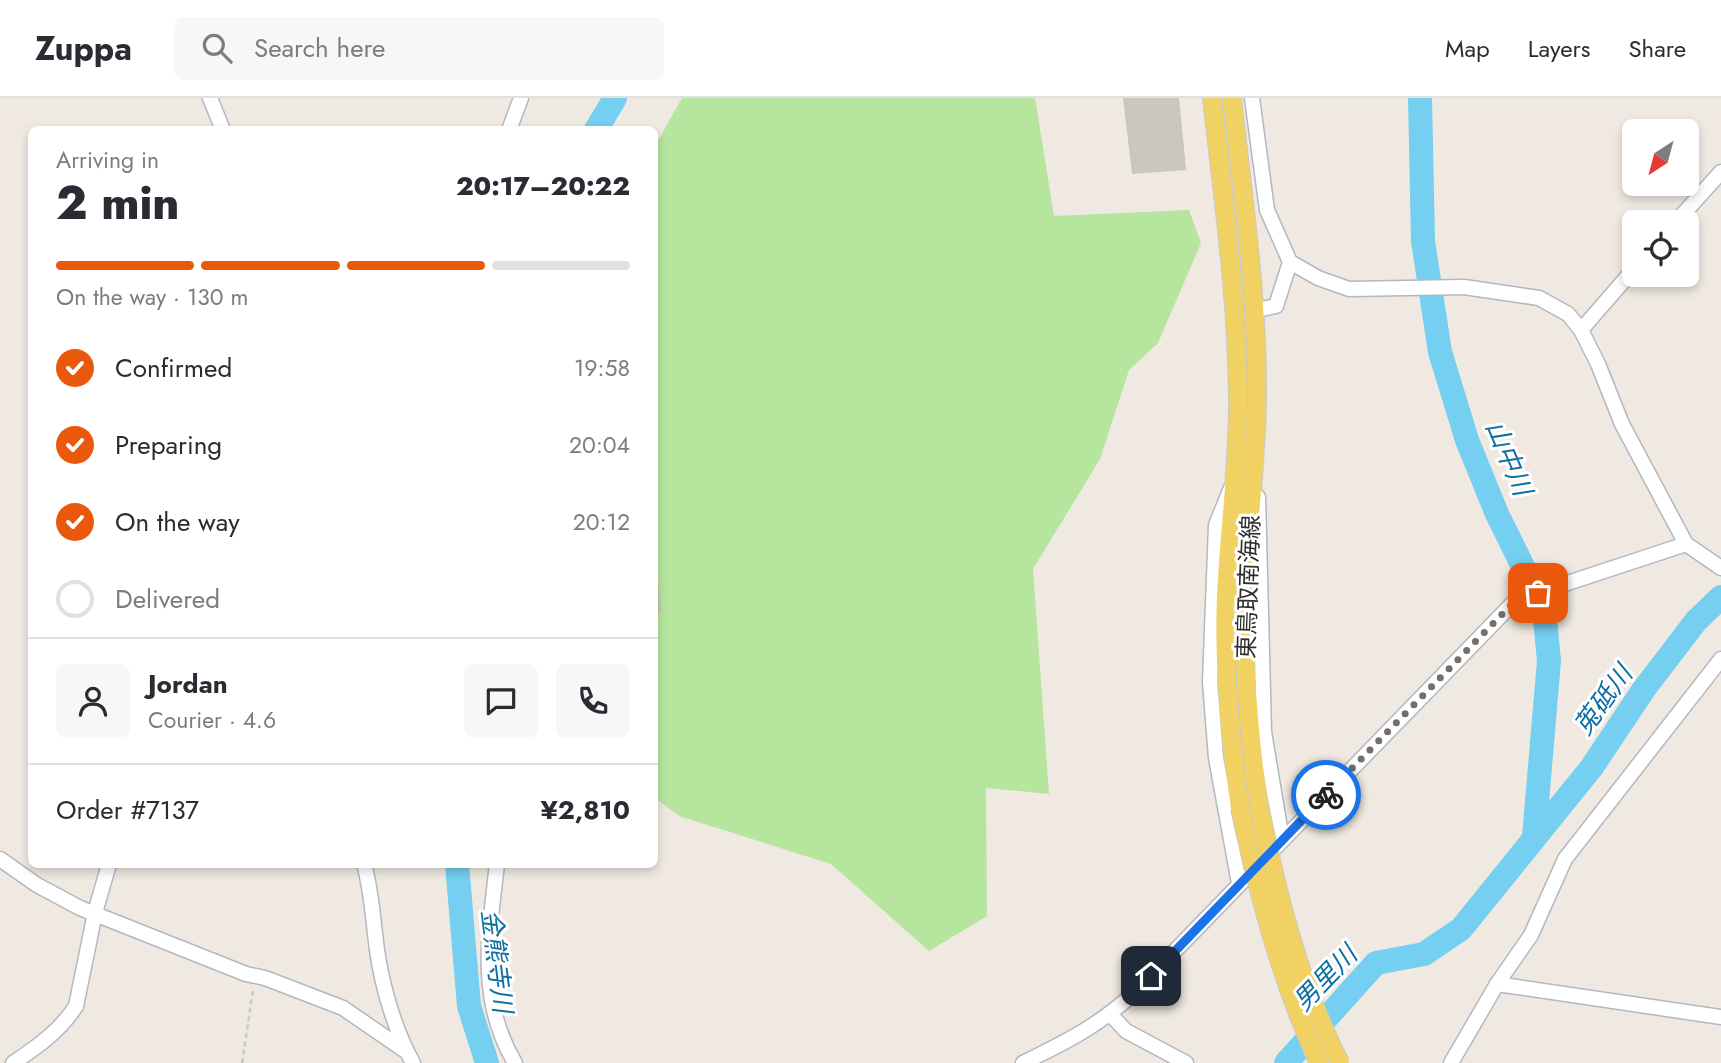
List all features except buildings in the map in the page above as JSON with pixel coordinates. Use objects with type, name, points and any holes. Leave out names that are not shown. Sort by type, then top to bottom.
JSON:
[{"type":"main road","name":"東鳥取南海線","points":[[1212,98],[1235,311],[1238,397],[1226,597],[1225,671],[1230,740],[1240,808],[1255,880],[1280,967],[1319,1063]]},
{"type":"main road","name":"東鳥取南海線","points":[[1233,98],[1256,310],[1255,462],[1245,598],[1245,673],[1249,737],[1273,878],[1295,953],[1340,1063]]},
{"type":"street","points":[[210,98],[221,126]]},
{"type":"street","points":[[511,126],[522,98]]},
{"type":"street","points":[[1252,98],[1267,210],[1290,262],[1318,278],[1349,289],[1464,287],[1539,299],[1567,314],[1581,330],[1622,424],[1686,544],[1718,565]]},
{"type":"street","points":[[1687,210],[1721,172]]},
{"type":"street","points":[[1256,310],[1276,306],[1290,262]]},
{"type":"street","points":[[1581,330],[1622,283]]},
{"type":"street","points":[[1255,462],[1261,531],[1264,732],[1282,841]]},
{"type":"street","points":[[1233,482],[1216,525],[1210,682],[1216,758],[1239,883]]},
{"type":"street","points":[[1023,1063],[1085,1033],[1111,1015],[1516,600],[1686,544]]},
{"type":"street","points":[[1451,1063],[1497,984],[1531,935],[1565,859],[1721,659]]},
{"type":"street","points":[[0,859],[37,884],[95,913],[342,1008],[410,1058]]},
{"type":"street","points":[[13,1063],[42,1044],[68,1019],[76,1006],[95,913],[108,868]]},
{"type":"street","points":[[365,868],[378,954],[410,1058]]},
{"type":"street","points":[[497,868],[487,953],[491,1007],[515,1063]]},
{"type":"street","points":[[1497,984],[1721,1017]]},
{"type":"street","points":[[1111,1015],[1126,1031],[1186,1063]]},
{"type":"path","points":[[242,1063],[255,976]]},
{"type":"green space","points":[[682,98],[1035,98],[1054,216],[1189,210],[1201,243],[1158,343],[1129,370],[1100,459],[1033,569],[1049,794],[986,788],[987,916],[929,951],[831,864],[679,816],[658,800],[658,141]]},
{"type":"waterway","name":"金熊寺川","points":[[598,126],[615,98]]},
{"type":"waterway","name":"山中川","points":[[1420,98],[1423,241],[1440,352],[1467,440],[1497,514],[1544,609],[1549,661],[1534,837]]},
{"type":"waterway","name":"男里川","points":[[1286,1063],[1376,963],[1424,954],[1461,929],[1592,767],[1644,689],[1696,621],[1721,597]]},
{"type":"waterway","name":"金熊寺川","points":[[457,868],[469,1006],[487,1063]]},
{"type":"way so far","points":[[1326,795],[1516,600],[1538,593]]},
{"type":"route","points":[[1151,976],[1326,795]]},
{"type":"water label","name":"莵砥川","points":[[1603,700]]}]
